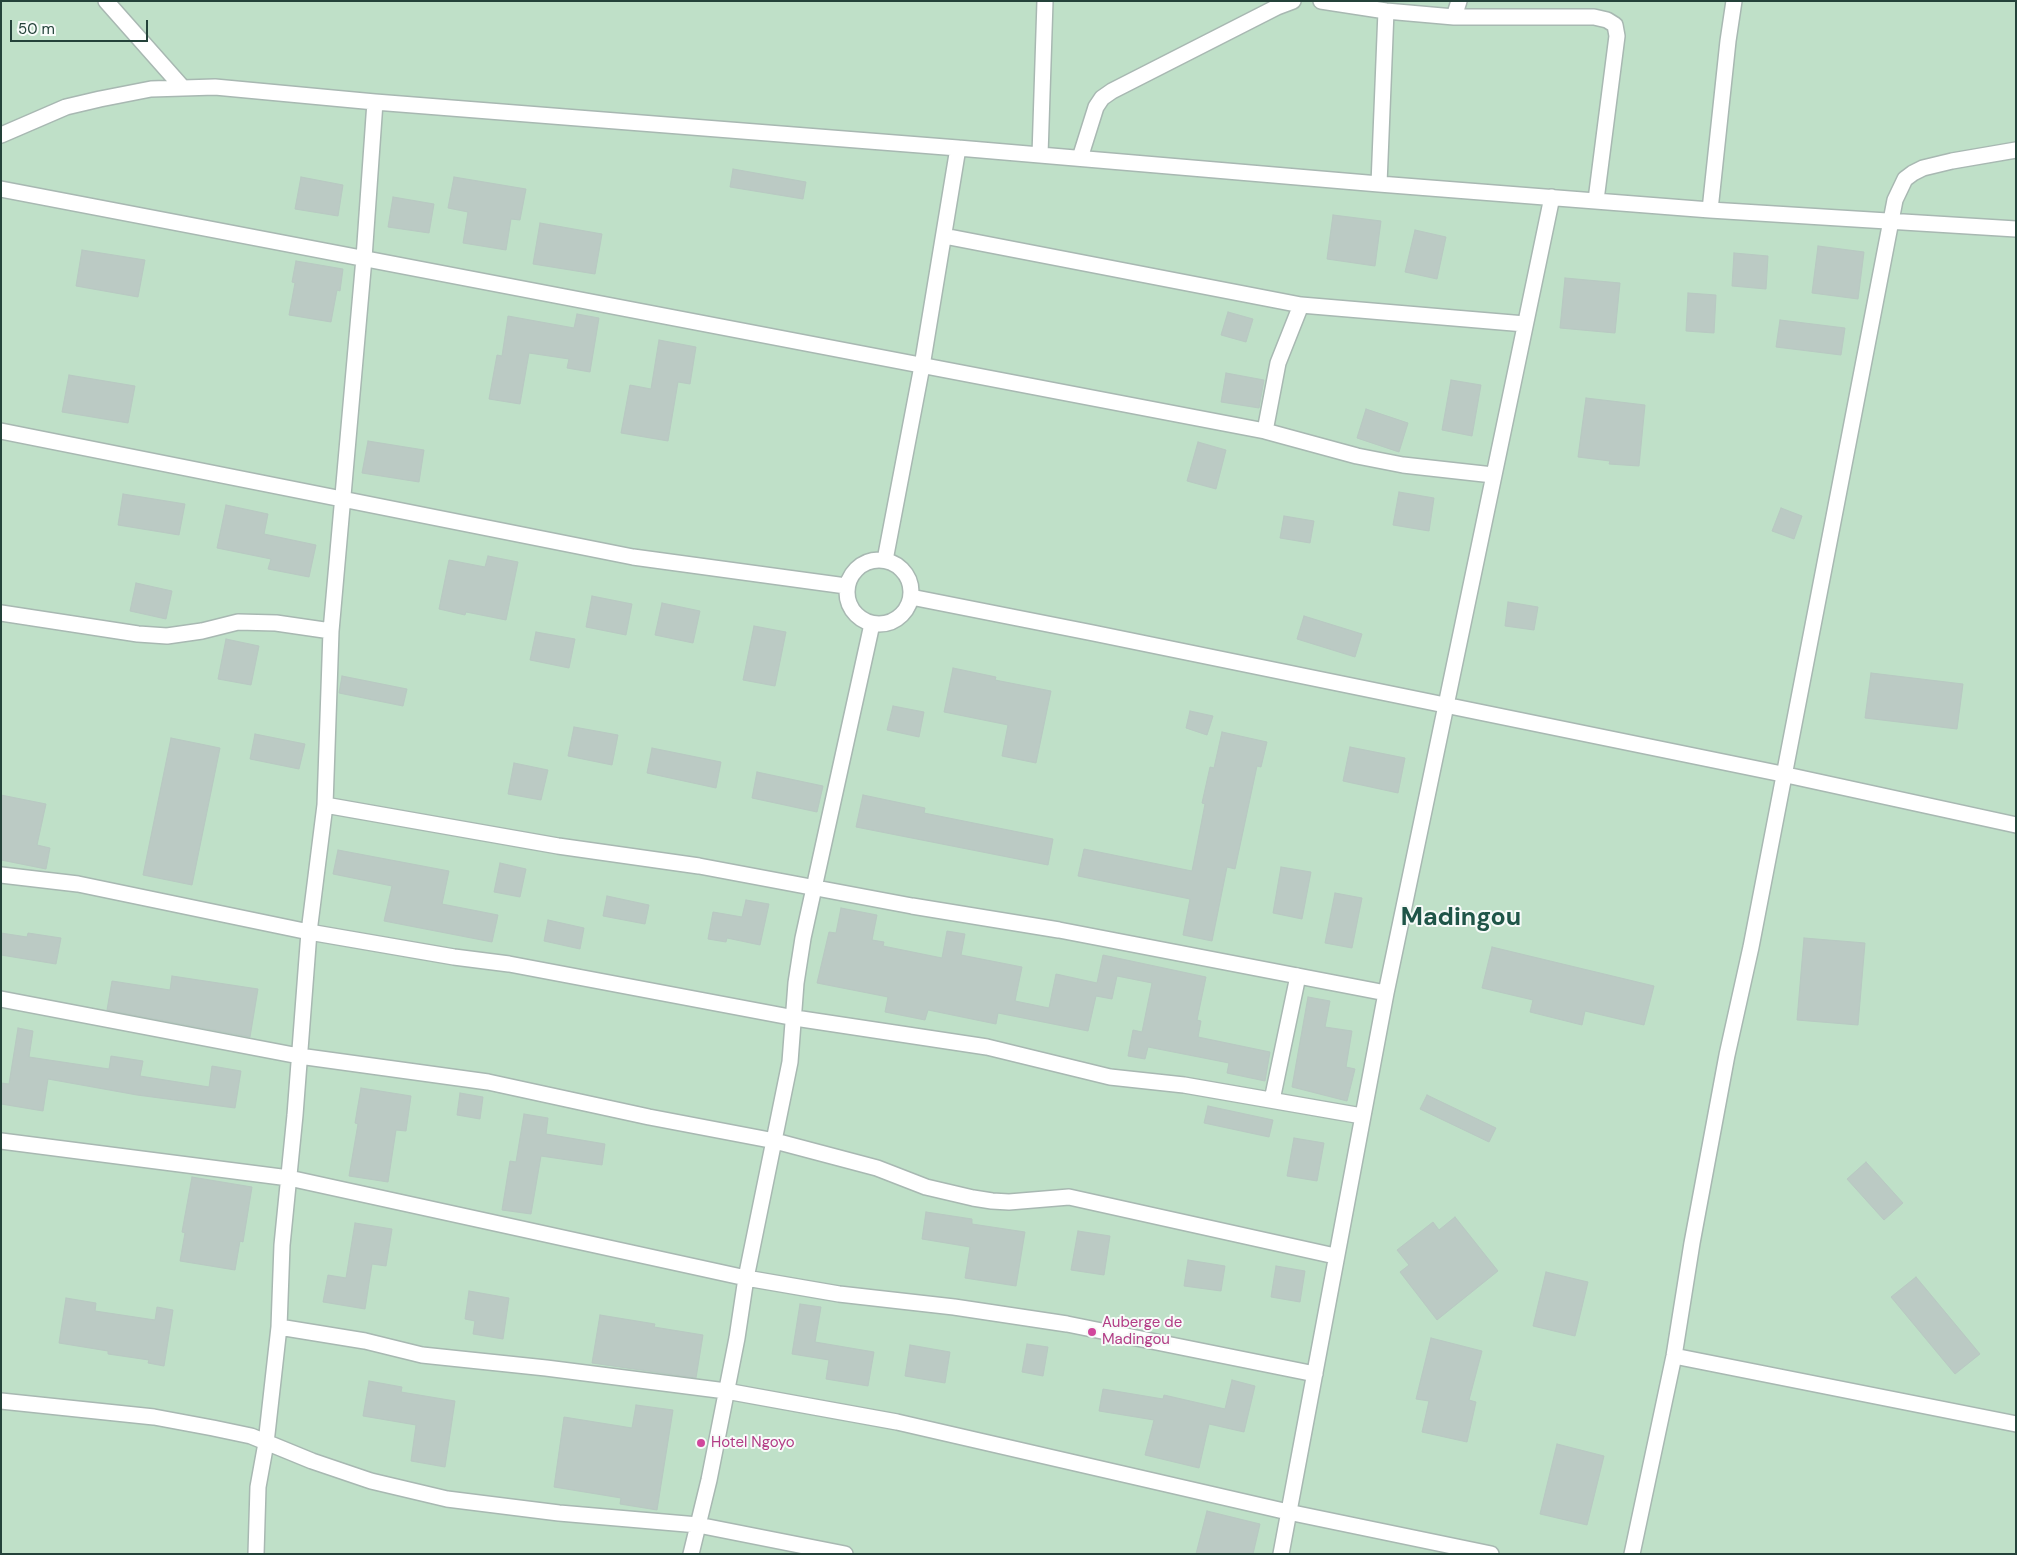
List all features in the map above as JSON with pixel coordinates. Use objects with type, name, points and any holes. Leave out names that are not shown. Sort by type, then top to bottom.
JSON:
[{"type":"street","points":[[106,1],[183,88]]},
{"type":"street","points":[[1040,155],[1045,1]]},
{"type":"street","points":[[1080,158],[1096,107],[1102,98],[1112,91],[1277,7],[1293,1]]},
{"type":"street","points":[[1321,1],[1386,11],[1454,17],[1594,17],[1607,20],[1615,26],[1616,36],[1596,200]]},
{"type":"street","points":[[1454,17],[1459,1]]},
{"type":"street","points":[[1710,210],[1734,1]]},
{"type":"street","points":[[1379,184],[1386,11]]},
{"type":"street","points":[[1,135],[66,107],[100,98],[151,89],[215,87],[375,102],[958,148],[1379,184],[1552,196],[1710,210],[2016,229]]},
{"type":"street","points":[[256,1554],[258,1487],[266,1444],[279,1326],[282,1245],[309,932],[325,805],[331,631],[364,258],[375,102]]},
{"type":"street","points":[[885,560],[922,366],[958,148]]},
{"type":"street","points":[[1632,1554],[1674,1356],[1692,1243],[1727,1055],[1752,937],[1894,200],[1900,188],[1913,173],[1923,168],[2016,150]]},
{"type":"street","points":[[1,189],[1265,431],[1357,456],[1403,465],[1493,475]]},
{"type":"street","points":[[1281,1554],[1335,1256],[1386,993],[1552,196]]},
{"type":"street","points":[[944,236],[1301,305],[1525,324]]},
{"type":"street","points":[[1265,431],[1278,363],[1301,305]]},
{"type":"street","points":[[1,430],[633,557],[846,586]]},
{"type":"street","points":[[875,559],[885,560],[900,567],[906,573],[911,589],[911,597],[904,612],[898,618],[881,624],[872,624],[863,620],[849,606],[846,586],[856,568],[865,562],[875,559]]},
{"type":"street","points":[[911,597],[1782,774],[2016,825]]},
{"type":"street","points":[[1,613],[138,634],[167,636],[202,631],[238,622],[276,623],[331,631]]},
{"type":"street","points":[[691,1554],[737,1338],[746,1278],[790,1062],[796,983],[814,887],[872,624]]},
{"type":"street","points":[[325,805],[558,846],[699,866],[912,906],[1059,930],[1386,993]]},
{"type":"street","points":[[1,875],[78,884],[309,932],[454,957],[509,964],[794,1018],[987,1047],[1110,1077],[1184,1085],[1362,1116]]},
{"type":"street","points":[[1272,1100],[1298,976]]},
{"type":"street","points":[[1,999],[299,1056],[488,1082],[649,1117],[774,1141],[877,1168],[926,1187],[973,1198],[1009,1202],[1069,1197],[1335,1256]]},
{"type":"street","points":[[1,1141],[289,1178],[746,1278],[840,1294],[954,1307],[1067,1324],[1315,1374]]},
{"type":"street","points":[[279,1326],[365,1341],[422,1355],[546,1368],[726,1391],[897,1422],[1288,1512],[1492,1554]]},
{"type":"street","points":[[1674,1356],[2016,1424]]},
{"type":"street","points":[[1,1401],[154,1417],[251,1436],[266,1444],[371,1480],[447,1499],[558,1513],[698,1526],[845,1554]]},
{"type":"green space","points":[[1,1],[2016,1],[2016,1554],[1,1554]]},
{"type":"building","points":[[733,169],[806,182],[803,199],[730,187]]},
{"type":"building","points":[[301,177],[343,185],[338,216],[295,209]]},
{"type":"building","points":[[454,177],[526,189],[520,220],[511,219],[506,250],[463,243],[468,212],[448,208]]},
{"type":"building","points":[[393,197],[434,204],[429,233],[388,227]]},
{"type":"building","points":[[1333,215],[1381,221],[1375,266],[1327,259]]},
{"type":"building","points":[[540,223],[602,234],[595,274],[533,264]]},
{"type":"building","points":[[1415,230],[1446,237],[1437,279],[1405,272]]},
{"type":"building","points":[[1818,246],[1864,252],[1858,299],[1812,293]]},
{"type":"building","points":[[82,250],[145,260],[138,297],[76,286]]},
{"type":"building","points":[[1734,253],[1768,256],[1766,289],[1732,286]]},
{"type":"building","points":[[296,261],[343,269],[340,291],[337,290],[331,322],[289,315],[295,283],[292,282]]},
{"type":"building","points":[[1565,278],[1620,283],[1615,333],[1560,328]]},
{"type":"building","points":[[1688,293],[1716,295],[1714,333],[1686,331]]},
{"type":"building","points":[[1228,312],[1253,319],[1246,342],[1221,335]]},
{"type":"building","points":[[577,314],[599,318],[590,372],[567,368],[569,359],[529,353],[520,404],[489,399],[497,355],[502,356],[508,316],[574,328]]},
{"type":"building","points":[[1780,320],[1845,328],[1841,355],[1776,347]]},
{"type":"building","points":[[659,340],[696,347],[690,384],[678,382],[668,441],[621,433],[630,385],[651,389]]},
{"type":"building","points":[[1226,373],[1264,380],[1259,408],[1221,402]]},
{"type":"building","points":[[69,375],[135,386],[128,423],[62,412]]},
{"type":"building","points":[[1451,380],[1481,385],[1472,436],[1442,430]]},
{"type":"building","points":[[1586,398],[1645,405],[1639,466],[1609,464],[1610,461],[1578,457]]},
{"type":"building","points":[[1366,409],[1408,423],[1399,452],[1357,438]]},
{"type":"building","points":[[368,441],[424,450],[419,482],[362,473]]},
{"type":"building","points":[[1198,442],[1226,450],[1216,489],[1187,481]]},
{"type":"building","points":[[1399,492],[1434,498],[1429,531],[1393,525]]},
{"type":"building","points":[[123,494],[185,504],[179,535],[118,525]]},
{"type":"building","points":[[226,505],[268,514],[264,534],[316,545],[309,577],[268,569],[271,559],[217,548]]},
{"type":"building","points":[[1781,508],[1802,516],[1794,539],[1772,531]]},
{"type":"building","points":[[1284,516],[1314,521],[1310,543],[1280,538]]},
{"type":"building","points":[[488,556],[518,562],[506,620],[466,612],[465,615],[439,609],[449,560],[485,567]]},
{"type":"building","points":[[136,583],[172,591],[166,619],[130,611]]},
{"type":"building","points":[[592,596],[632,604],[626,635],[586,627]]},
{"type":"building","points":[[1508,602],[1538,607],[1534,630],[1505,626]]},
{"type":"building","points":[[662,603],[700,611],[693,643],[655,635]]},
{"type":"building","points":[[1304,616],[1362,634],[1355,657],[1297,639]]},
{"type":"building","points":[[754,626],[786,632],[775,686],[743,680]]},
{"type":"building","points":[[536,632],[575,639],[569,668],[530,660]]},
{"type":"building","points":[[226,639],[259,646],[251,685],[218,679]]},
{"type":"building","points":[[953,668],[996,677],[995,680],[1051,691],[1036,763],[1002,756],[1008,725],[944,712]]},
{"type":"building","points":[[1871,673],[1963,684],[1957,729],[1865,718]]},
{"type":"building","points":[[342,676],[407,689],[403,706],[339,693]]},
{"type":"building","points":[[893,706],[924,712],[919,737],[887,730]]},
{"type":"building","points":[[1190,711],[1213,716],[1207,735],[1186,728]]},
{"type":"building","points":[[574,727],[618,735],[612,765],[568,756]]},
{"type":"building","points":[[1222,732],[1267,742],[1261,767],[1257,766],[1235,869],[1227,867],[1212,941],[1183,935],[1190,899],[1078,876],[1084,849],[1192,871],[1205,804],[1202,803],[1210,767],[1214,768]]},
{"type":"building","points":[[255,734],[305,744],[299,769],[250,759]]},
{"type":"building","points":[[171,738],[220,748],[192,885],[143,875]]},
{"type":"building","points":[[1350,747],[1405,758],[1398,793],[1343,781]]},
{"type":"building","points":[[652,748],[721,762],[716,788],[647,773]]},
{"type":"building","points":[[514,763],[548,770],[541,800],[508,794]]},
{"type":"building","points":[[757,772],[823,786],[817,812],[752,798]]},
{"type":"building","points":[[1,795],[46,804],[37,845],[50,848],[46,869],[1,860]]},
{"type":"building","points":[[863,795],[925,808],[924,813],[1053,839],[1048,865],[856,827]]},
{"type":"building","points":[[338,850],[449,871],[442,904],[498,915],[492,942],[384,921],[392,886],[333,874]]},
{"type":"building","points":[[500,863],[526,869],[520,897],[494,892]]},
{"type":"building","points":[[1281,867],[1311,872],[1302,919],[1273,913]]},
{"type":"building","points":[[1335,893],[1362,898],[1352,948],[1325,943]]},
{"type":"building","points":[[607,896],[649,905],[645,924],[603,916]]},
{"type":"building","points":[[746,900],[769,904],[760,945],[727,938],[726,942],[708,939],[713,912],[742,917]]},
{"type":"building","points":[[841,908],[877,915],[872,940],[884,942],[883,946],[942,958],[947,931],[965,934],[961,955],[1022,967],[1015,1001],[1049,1008],[1056,974],[1097,983],[1103,955],[1206,977],[1197,1020],[1201,1021],[1198,1037],[1270,1052],[1265,1081],[1227,1073],[1229,1063],[1148,1047],[1145,1059],[1128,1056],[1133,1030],[1142,1032],[1152,983],[1117,976],[1112,999],[1096,996],[1088,1031],[998,1013],[996,1024],[928,1010],[925,1020],[885,1012],[888,997],[817,983],[829,932],[836,933]]},
{"type":"building","points":[[548,920],[584,928],[580,949],[544,941]]},
{"type":"building","points":[[1,933],[27,937],[28,933],[61,938],[56,964],[1,955]]},
{"type":"building","points":[[1804,938],[1865,943],[1858,1025],[1797,1020]]},
{"type":"building","points":[[1492,947],[1654,986],[1644,1025],[1585,1011],[1582,1025],[1530,1012],[1533,1000],[1482,988]]},
{"type":"building","points":[[172,976],[258,989],[250,1037],[107,1010],[112,981],[170,990]]},
{"type":"building","points":[[1308,997],[1330,1001],[1325,1027],[1352,1031],[1346,1067],[1355,1069],[1347,1101],[1292,1087]]},
{"type":"building","points":[[18,1028],[33,1031],[29,1057],[109,1069],[111,1056],[143,1061],[140,1076],[209,1087],[212,1066],[241,1071],[235,1108],[137,1095],[48,1079],[43,1111],[1,1104],[1,1083],[9,1084]]},
{"type":"building","points":[[361,1088],[411,1096],[406,1131],[396,1130],[388,1182],[349,1176],[358,1124],[355,1123]]},
{"type":"building","points":[[460,1093],[483,1097],[480,1119],[457,1115]]},
{"type":"building","points":[[1427,1095],[1496,1128],[1489,1142],[1420,1109]]},
{"type":"building","points":[[1208,1106],[1273,1120],[1269,1137],[1204,1123]]},
{"type":"building","points":[[524,1114],[548,1118],[546,1134],[605,1144],[602,1165],[541,1156],[531,1214],[502,1210],[510,1161],[516,1162]]},
{"type":"building","points":[[1294,1138],[1324,1143],[1317,1181],[1287,1176]]},
{"type":"building","points":[[1866,1162],[1903,1203],[1884,1220],[1847,1179]]},
{"type":"building","points":[[192,1177],[252,1187],[243,1242],[240,1241],[235,1270],[180,1261],[185,1233],[182,1232]]},
{"type":"building","points":[[926,1212],[972,1219],[972,1224],[1025,1232],[1016,1286],[965,1278],[970,1247],[922,1239]]},
{"type":"building","points":[[1455,1217],[1498,1271],[1437,1320],[1400,1272],[1409,1265],[1397,1250],[1433,1222],[1439,1230]]},
{"type":"building","points":[[355,1223],[392,1229],[386,1266],[372,1264],[365,1309],[323,1302],[328,1275],[346,1278]]},
{"type":"building","points":[[1078,1231],[1110,1236],[1104,1275],[1071,1270]]},
{"type":"building","points":[[1188,1260],[1225,1266],[1221,1291],[1184,1286]]},
{"type":"building","points":[[1276,1266],[1305,1271],[1300,1302],[1271,1297]]},
{"type":"building","points":[[1546,1272],[1588,1282],[1575,1336],[1533,1326]]},
{"type":"building","points":[[1916,1277],[1980,1354],[1955,1374],[1891,1297]]},
{"type":"building","points":[[469,1291],[509,1298],[503,1339],[473,1334],[475,1321],[465,1319]]},
{"type":"building","points":[[66,1298],[96,1303],[95,1311],[155,1320],[157,1307],[173,1310],[164,1366],[148,1363],[149,1360],[108,1354],[108,1351],[59,1343]]},
{"type":"building","points":[[800,1304],[821,1307],[815,1342],[874,1352],[868,1386],[826,1379],[829,1360],[792,1354]]},
{"type":"building","points":[[600,1315],[655,1324],[654,1327],[703,1335],[696,1378],[592,1363]]},
{"type":"building","points":[[1431,1338],[1482,1351],[1469,1400],[1476,1402],[1467,1442],[1422,1432],[1429,1401],[1416,1399]]},
{"type":"building","points":[[1027,1344],[1048,1347],[1043,1376],[1022,1372]]},
{"type":"building","points":[[910,1345],[950,1352],[945,1383],[905,1376]]},
{"type":"building","points":[[1232,1380],[1255,1386],[1244,1432],[1209,1424],[1199,1468],[1145,1455],[1154,1420],[1099,1411],[1103,1389],[1163,1399],[1164,1395],[1225,1409]]},
{"type":"building","points":[[369,1381],[402,1387],[401,1392],[455,1401],[445,1467],[411,1461],[416,1425],[363,1416]]},
{"type":"building","points":[[636,1405],[673,1410],[657,1510],[620,1504],[621,1498],[554,1487],[564,1417],[632,1428]]},
{"type":"building","points":[[1557,1444],[1604,1456],[1587,1525],[1540,1514]]},
{"type":"building","points":[[1207,1511],[1260,1524],[1253,1554],[1196,1554]]},
{"type":"place","name":"Auberge de Madingou","points":[[1092,1332]]},
{"type":"place","name":"Hotel Ngoyo","points":[[701,1443]]},
{"type":"district","name":"Madingou","points":[[1461,918]]}]
